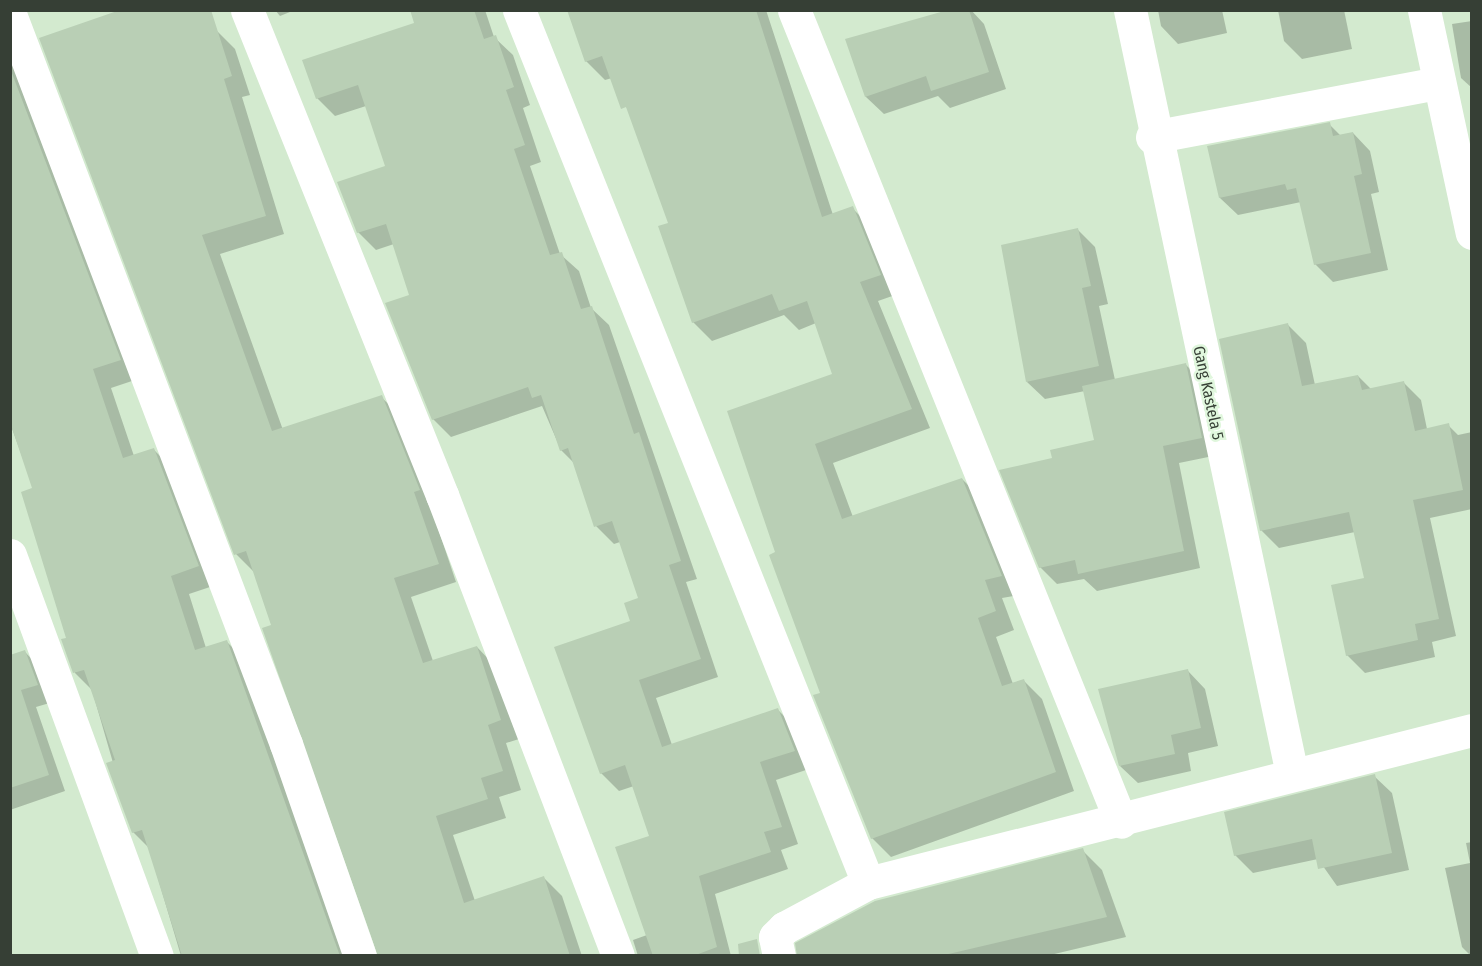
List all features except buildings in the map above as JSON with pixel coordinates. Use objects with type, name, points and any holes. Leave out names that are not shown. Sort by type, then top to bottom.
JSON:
[{"type":"street","points":[[247,10],[442,495],[618,956]]},
{"type":"street","points":[[519,10],[868,884]]},
{"type":"street","points":[[794,10],[1121,822]]},
{"type":"street","name":"Gang Kastela 5","points":[[1130,10],[1152,137],[1292,774]]},
{"type":"street","points":[[1424,10],[1437,83],[1472,233]]},
{"type":"street","points":[[10,14],[282,733],[360,956]]},
{"type":"street","points":[[1152,137],[1437,83]]},
{"type":"street","points":[[10,555],[157,956]]},
{"type":"street","points":[[779,956],[775,937],[784,928],[868,884],[1121,822],[1292,774],[1472,730]]}]
